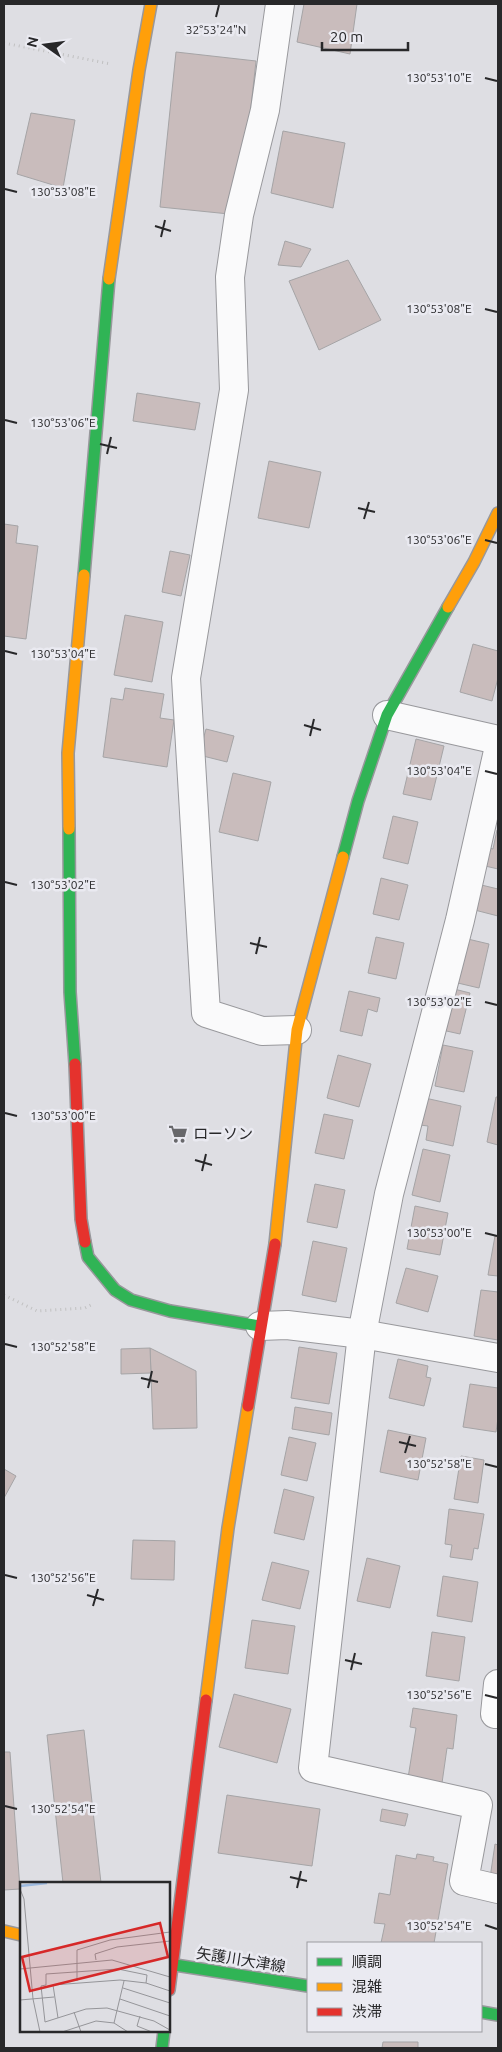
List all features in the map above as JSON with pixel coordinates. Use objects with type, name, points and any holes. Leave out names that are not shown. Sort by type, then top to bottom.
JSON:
[{"type":"street","points":[[151,4],[139,70],[110,272],[68,753],[70,992],[76,1084],[81,1219],[88,1257],[115,1290],[131,1300],[170,1311],[260,1326],[287,1325],[362,1334],[498,1358]]},
{"type":"street","points":[[280,4],[265,110],[239,215],[230,277],[234,390],[186,678],[206,1012],[262,1031],[297,1030]]},
{"type":"street","points":[[170,1964],[228,1528],[277,1232],[297,1030],[358,801],[387,715],[474,562],[498,513]]},
{"type":"street","points":[[387,715],[498,740]]},
{"type":"street","points":[[498,750],[460,920],[389,1194],[362,1334],[313,1768],[478,1805],[464,1882],[498,1889]]},
{"type":"street","points":[[498,1684],[495,1714],[498,1714]]},
{"type":"street","points":[[4,1931],[20,1934]]},
{"type":"street","name":"矢護川大津線","points":[[170,1964],[307,1986]]},
{"type":"street","points":[[482,2012],[498,2015]]},
{"type":"street","points":[[162,2048],[164,2032]]},
{"type":"path","points":[[4,43],[139,70]]},
{"type":"path","points":[[4,1295],[37,1311],[86,1308],[115,1290]]},
{"type":"building","points":[[304,4],[357,4],[350,54],[297,42]]},
{"type":"building","points":[[176,52],[256,61],[239,215],[160,207]]},
{"type":"building","points":[[31,113],[75,120],[63,188],[17,174]]},
{"type":"building","points":[[283,131],[345,143],[333,208],[271,193]]},
{"type":"building","points":[[285,241],[311,249],[301,267],[278,265]]},
{"type":"building","points":[[348,260],[381,320],[319,350],[289,281]]},
{"type":"building","points":[[137,393],[200,403],[195,430],[133,421]]},
{"type":"building","points":[[269,461],[321,472],[309,528],[258,518]]},
{"type":"building","points":[[4,524],[18,526],[16,543],[38,546],[26,639],[4,636]]},
{"type":"building","points":[[170,551],[190,555],[181,596],[162,592]]},
{"type":"building","points":[[125,615],[163,622],[152,682],[114,675]]},
{"type":"building","points":[[473,644],[498,651],[498,678],[492,701],[460,692]]},
{"type":"building","points":[[125,688],[164,694],[160,718],[174,720],[167,767],[103,757],[111,698],[123,700]]},
{"type":"building","points":[[206,729],[234,736],[227,762],[199,755]]},
{"type":"building","points":[[416,739],[444,746],[431,800],[403,794]]},
{"type":"building","points":[[233,773],[271,782],[258,841],[219,832]]},
{"type":"building","points":[[393,816],[418,822],[408,864],[383,858]]},
{"type":"building","points":[[497,830],[498,869],[481,865],[486,847],[493,849]]},
{"type":"building","points":[[381,878],[408,885],[399,920],[373,914]]},
{"type":"building","points":[[469,882],[498,889],[498,916],[463,907]]},
{"type":"building","points":[[455,936],[489,944],[479,988],[445,980]]},
{"type":"building","points":[[376,937],[404,943],[396,979],[368,973]]},
{"type":"building","points":[[442,986],[470,993],[460,1034],[433,1028]]},
{"type":"building","points":[[349,991],[380,998],[377,1012],[368,1009],[362,1036],[340,1031]]},
{"type":"building","points":[[443,1045],[473,1051],[464,1092],[435,1086]]},
{"type":"building","points":[[338,1055],[371,1064],[359,1107],[327,1098]]},
{"type":"building","points":[[496,1097],[498,1097],[498,1145],[487,1142]]},
{"type":"building","points":[[425,1098],[461,1106],[453,1146],[426,1140],[428,1126],[420,1125]]},
{"type":"building","points":[[324,1114],[353,1120],[344,1159],[315,1153]]},
{"type":"building","points":[[423,1149],[450,1155],[440,1202],[412,1195]]},
{"type":"building","points":[[315,1184],[345,1190],[337,1228],[307,1222]]},
{"type":"building","points":[[415,1206],[448,1213],[440,1255],[407,1249]]},
{"type":"building","points":[[495,1236],[498,1236],[498,1276],[488,1275]]},
{"type":"building","points":[[313,1241],[347,1248],[336,1302],[302,1295]]},
{"type":"building","points":[[406,1268],[438,1276],[428,1312],[396,1303]]},
{"type":"building","points":[[481,1290],[498,1292],[498,1340],[474,1336]]},
{"type":"building","points":[[299,1347],[337,1353],[329,1404],[291,1398]]},
{"type":"building","points":[[150,1348],[196,1371],[197,1428],[153,1429]]},
{"type":"building","points":[[150,1348],[151,1373],[121,1374],[121,1349]]},
{"type":"building","points":[[398,1359],[428,1366],[426,1377],[431,1378],[424,1406],[389,1398]]},
{"type":"building","points":[[470,1384],[498,1388],[496,1432],[463,1427]]},
{"type":"building","points":[[295,1407],[332,1413],[329,1435],[292,1429]]},
{"type":"building","points":[[388,1430],[426,1438],[418,1480],[380,1472]]},
{"type":"building","points":[[289,1437],[316,1443],[307,1481],[281,1475]]},
{"type":"building","points":[[461,1456],[484,1460],[478,1503],[454,1499]]},
{"type":"building","points":[[4,1469],[16,1476],[4,1498]]},
{"type":"building","points":[[284,1489],[314,1497],[304,1540],[274,1533]]},
{"type":"building","points":[[449,1509],[484,1514],[478,1549],[474,1548],[472,1560],[450,1557],[452,1545],[445,1544]]},
{"type":"building","points":[[133,1540],[175,1541],[174,1580],[131,1579]]},
{"type":"building","points":[[367,1558],[400,1566],[390,1608],[357,1601]]},
{"type":"building","points":[[272,1562],[309,1571],[300,1609],[262,1600]]},
{"type":"building","points":[[443,1576],[478,1582],[472,1622],[437,1616]]},
{"type":"building","points":[[252,1620],[295,1626],[288,1674],[245,1668]]},
{"type":"building","points":[[432,1632],[465,1637],[459,1681],[426,1676]]},
{"type":"building","points":[[234,1694],[291,1709],[277,1763],[219,1747]]},
{"type":"building","points":[[413,1708],[457,1715],[453,1749],[447,1748],[442,1783],[408,1778],[416,1728],[410,1727]]},
{"type":"building","points":[[84,1730],[101,1882],[63,1882],[47,1735]]},
{"type":"building","points":[[4,1752],[10,1752],[20,1889],[4,1890]]},
{"type":"building","points":[[227,1795],[320,1809],[312,1866],[218,1853]]},
{"type":"building","points":[[382,1809],[408,1814],[405,1826],[380,1821]]},
{"type":"building","points":[[495,1844],[498,1845],[498,1879],[490,1878]]},
{"type":"building","points":[[417,1854],[434,1857],[433,1861],[448,1864],[434,1942],[381,1942],[385,1924],[374,1923],[379,1893],[390,1895],[396,1855],[416,1859]]},
{"type":"building","points":[[383,2042],[418,2042],[418,2048],[382,2048]]},
{"type":"traffic: fast","points":[[84,575],[109,279]]},
{"type":"traffic: fast","points":[[343,857],[358,801],[387,715],[448,607]]},
{"type":"traffic: fast","points":[[69,829],[70,992],[75,1064]]},
{"type":"traffic: fast","points":[[85,1242],[88,1257],[115,1290],[131,1300],[170,1311],[260,1326]]},
{"type":"traffic: fast","points":[[170,1964],[307,1986]]},
{"type":"traffic: fast","points":[[482,2012],[498,2015]]},
{"type":"traffic: fast","points":[[162,2048],[164,2032]]},
{"type":"traffic: slow","points":[[109,279],[139,70],[151,4]]},
{"type":"traffic: slow","points":[[448,607],[474,562],[498,513]]},
{"type":"traffic: slow","points":[[69,829],[68,753],[84,575]]},
{"type":"traffic: slow","points":[[275,1244],[297,1030],[343,857]]},
{"type":"traffic: slow","points":[[206,1700],[228,1528],[248,1406]]},
{"type":"traffic: slow","points":[[4,1931],[20,1935]]},
{"type":"traffic: jam","points":[[75,1064],[81,1219],[85,1242]]},
{"type":"traffic: jam","points":[[248,1406],[275,1244]]},
{"type":"traffic: jam","points":[[170,1982],[206,1700]]},
{"type":"place","name":"ローソン","points":[[178,1134]]}]
